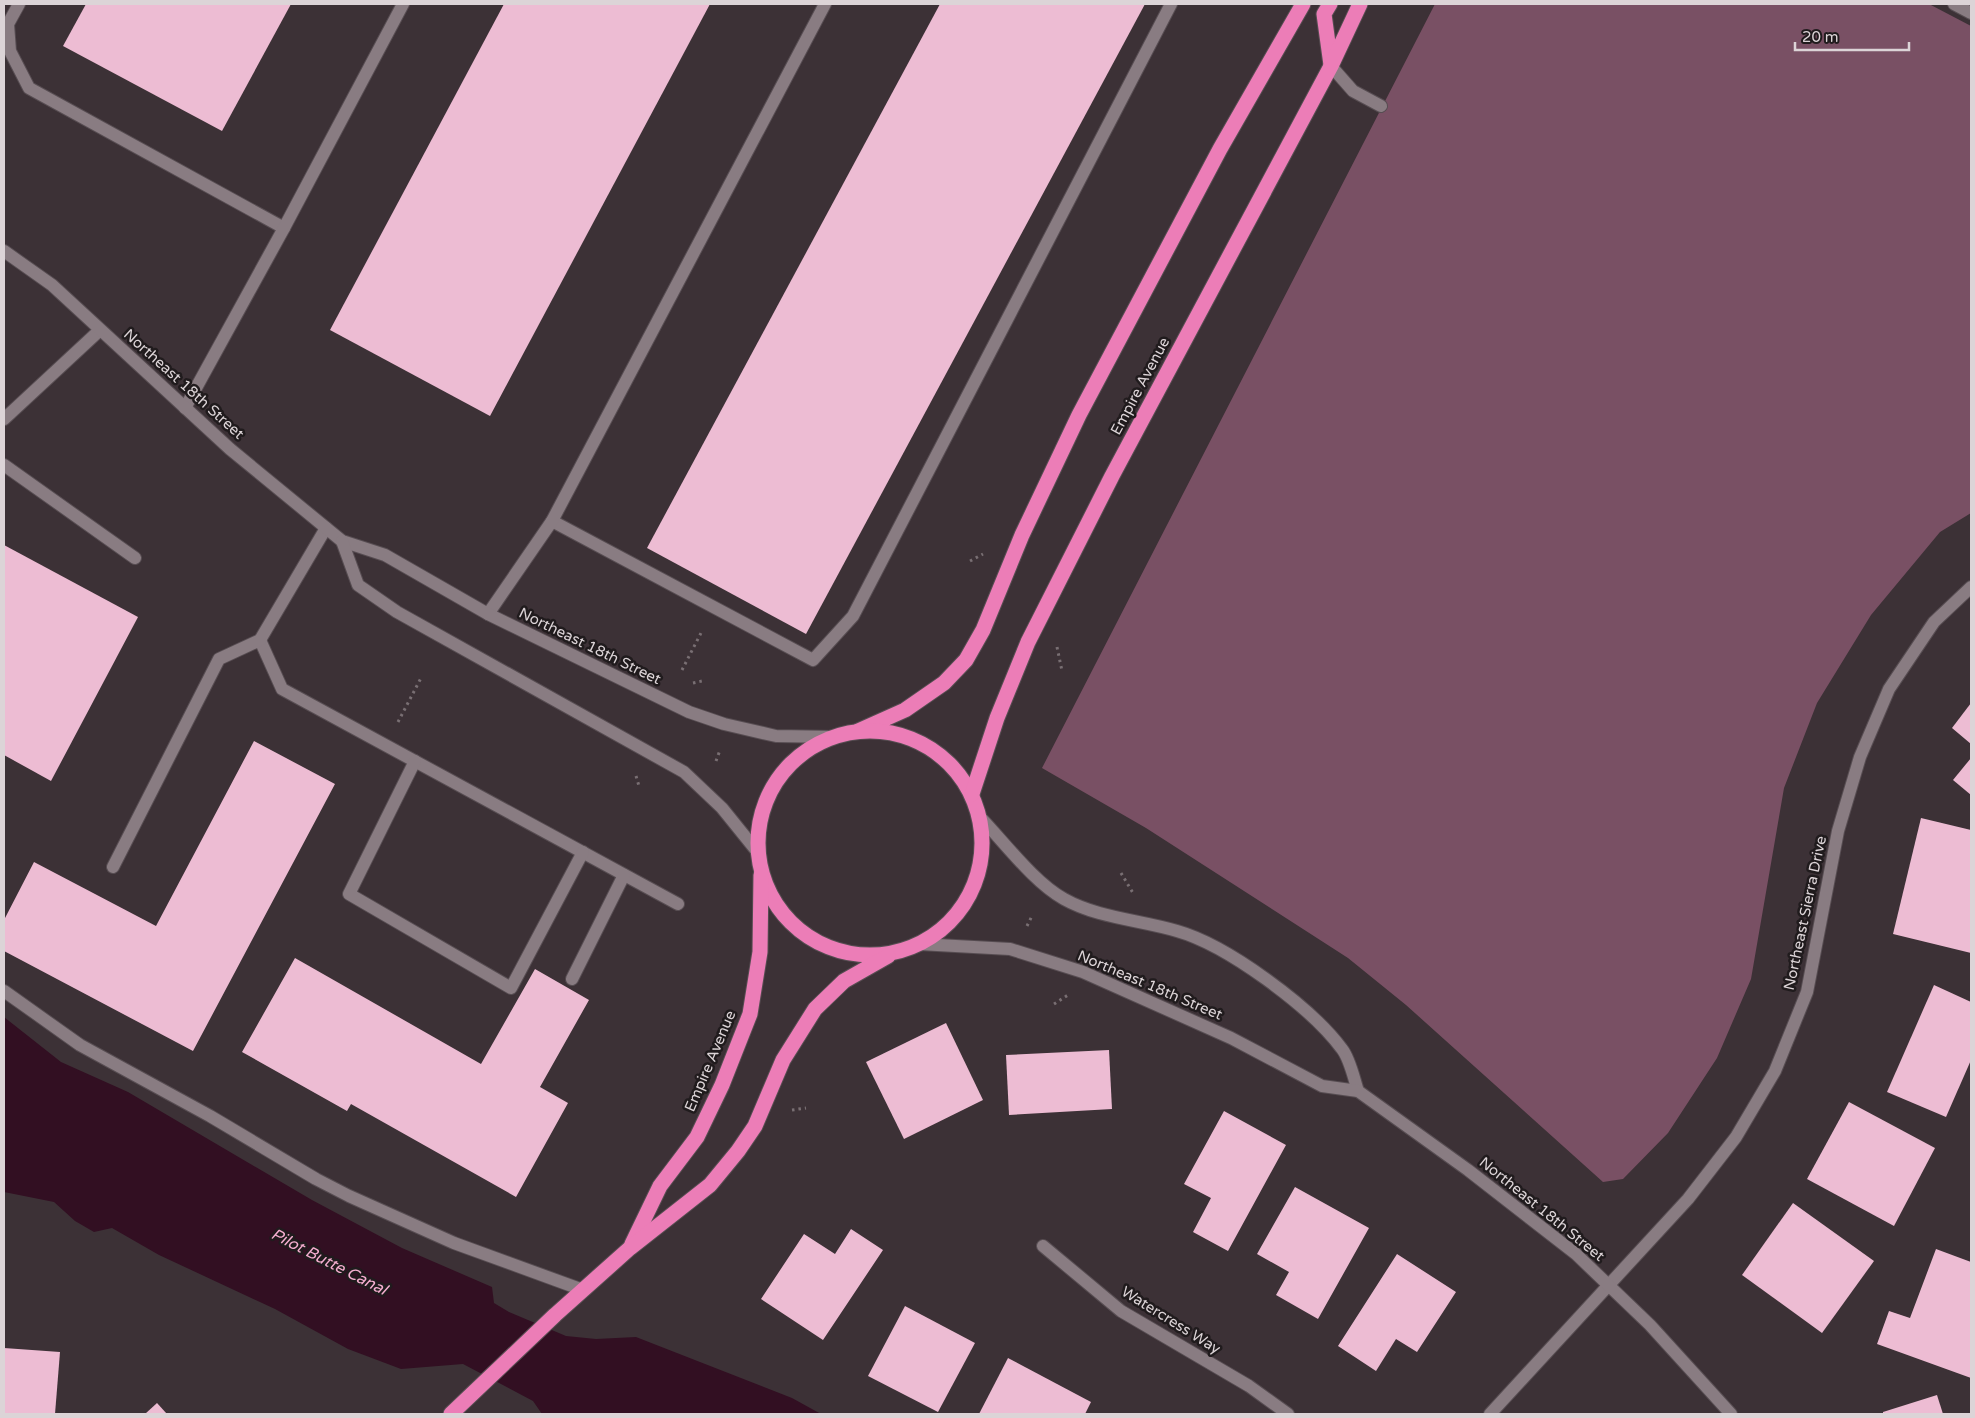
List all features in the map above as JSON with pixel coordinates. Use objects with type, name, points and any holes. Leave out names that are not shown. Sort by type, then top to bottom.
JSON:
[{"type":"highway","points":[[858,731],[892,732],[925,744],[953,766],[972,794],[982,828],[981,863],[969,896],[948,924],[919,944],[894,953],[859,956],[830,948],[799,930],[775,902],[760,861],[758,831],[769,794],[791,763],[821,741],[858,731],[906,710],[944,682],[966,660],[983,630],[1022,535],[1079,415],[1220,149],[1302,4]]},
{"type":"highway","points":[[1330,4],[1324,14],[1331,66]]},
{"type":"highway","name":"Empire Avenue","points":[[972,794],[996,718],[1028,642],[1112,476],[1331,66],[1360,4]]},
{"type":"highway","name":"Empire Avenue","points":[[630,1248],[660,1186],[697,1137],[722,1085],[750,1014],[760,952],[760,861]]},
{"type":"highway","name":"Empire Avenue","points":[[451,1414],[555,1315],[630,1248],[710,1185],[738,1151],[755,1126],[783,1060],[815,1009],[844,981],[894,953]]},
{"type":"street","points":[[19,4],[8,24],[10,51],[30,88],[284,228]]},
{"type":"street","points":[[185,408],[284,228],[403,4]]},
{"type":"street","points":[[488,614],[552,521],[825,4]]},
{"type":"street","points":[[552,521],[813,660],[853,616],[1171,4]]},
{"type":"street","points":[[1954,4],[1971,13]]},
{"type":"street","points":[[1331,66],[1353,91],[1381,106]]},
{"type":"street","name":"Northeast 18th Street","points":[[4,251],[52,285],[230,449],[342,541],[385,555],[430,579],[488,614],[689,712],[724,724],[776,736],[837,737]]},
{"type":"street","points":[[4,420],[100,330]]},
{"type":"street","points":[[4,465],[135,558]]},
{"type":"street","points":[[113,867],[219,660],[260,640],[326,528]]},
{"type":"street","points":[[342,541],[358,585],[397,612],[684,772],[722,808],[760,861]]},
{"type":"street","name":"Northeast Sierra Drive","points":[[1490,1414],[1688,1199],[1736,1137],[1776,1072],[1807,992],[1838,831],[1860,757],[1889,688],[1934,622],[1971,588]]},
{"type":"street","points":[[260,640],[282,689],[678,904]]},
{"type":"street","points":[[414,761],[349,894],[511,988],[583,852]]},
{"type":"street","points":[[977,814],[1041,882],[1063,899],[1094,911],[1178,931],[1224,951],[1301,1006],[1343,1050],[1358,1091]]},
{"type":"street","points":[[572,979],[624,875]]},
{"type":"street","name":"Northeast 18th Street","points":[[919,944],[1010,949],[1083,972],[1232,1038],[1322,1086],[1358,1091],[1468,1170],[1576,1254],[1650,1324],[1731,1414]]},
{"type":"street","points":[[4,991],[80,1045],[219,1121],[332,1188],[454,1243],[584,1290]]},
{"type":"street","name":"Watercress Way","points":[[1043,1246],[1121,1311],[1249,1386],[1288,1414]]},
{"type":"path","points":[[682,670],[714,607]]},
{"type":"path","points":[[386,746],[421,678]]},
{"type":"path","points":[[716,761],[722,745]]},
{"type":"path","points":[[1025,930],[1032,916]]},
{"type":"shaded area","points":[[1435,4],[1929,4],[1971,26],[1971,513],[1940,532],[1871,615],[1817,703],[1784,788],[1751,979],[1717,1058],[1668,1133],[1623,1179],[1603,1182],[1406,1005],[1348,958],[1146,828],[1042,768]]},
{"type":"water","name":"Pilot Butte Canal","points":[[4,1017],[61,1062],[128,1092],[312,1200],[402,1248],[492,1287],[494,1303],[509,1312],[566,1336],[596,1339],[636,1337],[792,1398],[821,1414],[542,1414],[533,1401],[463,1364],[401,1369],[348,1349],[275,1309],[159,1255],[112,1228],[94,1232],[75,1221],[54,1202],[4,1192]]},
{"type":"building","points":[[86,4],[291,4],[222,131],[63,46]]},
{"type":"building","points":[[504,4],[710,4],[490,416],[330,330]]},
{"type":"building","points":[[940,4],[1145,4],[806,634],[647,548]]},
{"type":"building","points":[[4,545],[138,617],[51,781],[4,755]]},
{"type":"building","points":[[1971,703],[1971,744],[1952,728]]},
{"type":"building","points":[[254,741],[335,784],[193,1051],[4,951],[4,920],[34,862],[156,926]]},
{"type":"building","points":[[1971,758],[1971,795],[1953,780]]},
{"type":"building","points":[[1921,818],[1971,830],[1971,953],[1893,934]]},
{"type":"building","points":[[295,958],[481,1064],[535,969],[589,1000],[540,1087],[568,1103],[516,1197],[351,1104],[347,1111],[242,1052]]},
{"type":"building","points":[[1934,985],[1971,1002],[1971,1060],[1946,1117],[1887,1092]]},
{"type":"building","points":[[946,1023],[983,1100],[904,1139],[866,1062]]},
{"type":"building","points":[[1109,1050],[1112,1109],[1009,1115],[1006,1055]]},
{"type":"building","points":[[1849,1102],[1935,1148],[1894,1226],[1807,1179]]},
{"type":"building","points":[[1224,1111],[1286,1145],[1228,1251],[1193,1232],[1211,1198],[1184,1184]]},
{"type":"building","points":[[1295,1187],[1369,1228],[1318,1319],[1276,1295],[1289,1272],[1257,1254]]},
{"type":"building","points":[[1793,1203],[1874,1261],[1822,1333],[1742,1275]]},
{"type":"building","points":[[851,1229],[883,1250],[823,1340],[761,1299],[804,1234],[835,1254]]},
{"type":"building","points":[[1936,1249],[1971,1262],[1971,1378],[1877,1344],[1889,1311],[1910,1318]]},
{"type":"building","points":[[1397,1254],[1456,1292],[1417,1352],[1396,1339],[1376,1371],[1338,1346]]},
{"type":"building","points":[[905,1306],[975,1343],[938,1412],[868,1376]]},
{"type":"building","points":[[4,1348],[60,1352],[55,1414],[4,1414]]},
{"type":"building","points":[[1008,1358],[1091,1402],[1085,1414],[979,1414]]},
{"type":"building","points":[[1937,1395],[1943,1414],[1883,1414],[1883,1412]]},
{"type":"building","points":[[157,1403],[167,1414],[145,1414]]}]
